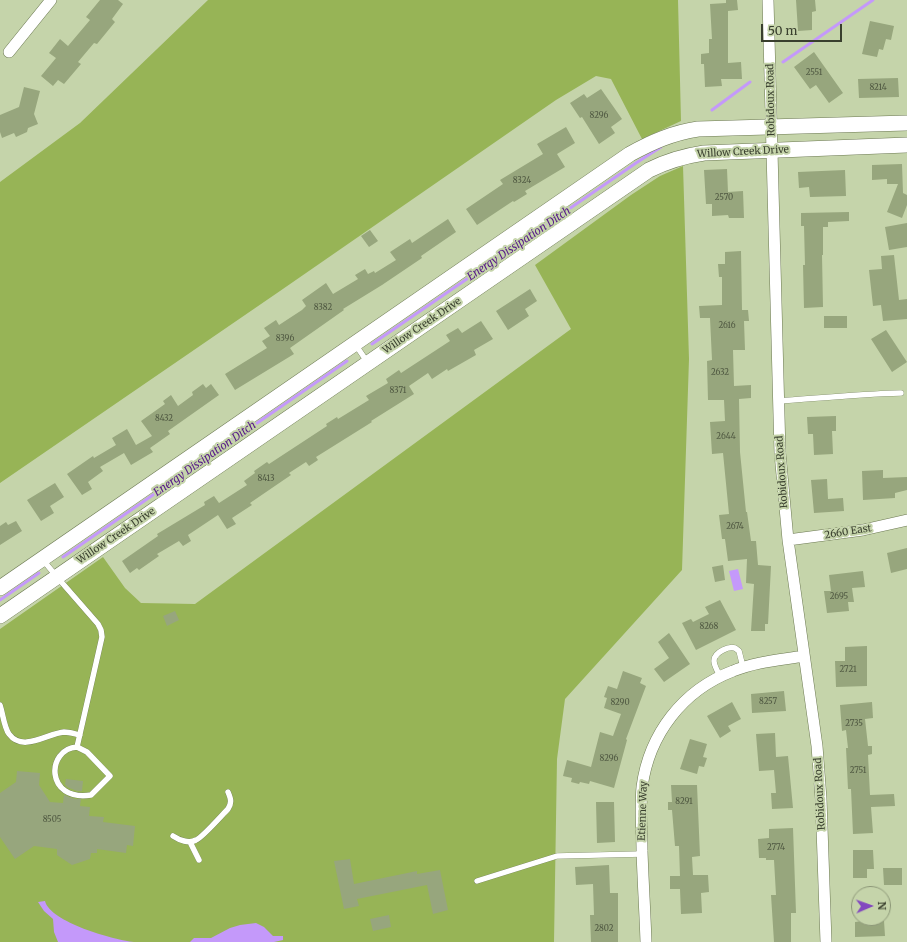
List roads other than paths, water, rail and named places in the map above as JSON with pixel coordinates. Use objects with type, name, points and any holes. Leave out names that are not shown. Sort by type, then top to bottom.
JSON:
[{"type":"street","points":[[9,52],[51,0]]},
{"type":"street","name":"Robidoux Road","points":[[768,0],[780,453],[788,540],[817,746],[821,799],[826,942]]},
{"type":"street","points":[[0,588],[630,154],[650,143],[682,131],[698,129],[907,123]]},
{"type":"street","name":"Willow Creek Drive","points":[[0,616],[649,170],[664,163],[704,152],[907,145]]},
{"type":"street","name":"2660 East","points":[[788,540],[863,530],[907,520]]},
{"type":"street","name":"Etienne Way","points":[[646,942],[642,854],[642,787],[647,764],[655,740],[667,721],[695,692],[720,676],[743,667],[804,656]]},
{"type":"lane","points":[[355,344],[368,363]]},
{"type":"lane","points":[[779,401],[842,397],[863,394],[901,393]]},
{"type":"lane","points":[[43,558],[57,577],[98,624],[101,630],[102,638],[77,748]]},
{"type":"lane","points":[[720,676],[715,666],[714,656],[726,648],[735,648],[739,651],[743,667]]},
{"type":"lane","points":[[0,705],[7,731],[14,739],[20,742],[33,741],[64,732],[80,735]]},
{"type":"lane","points":[[77,748],[87,752],[110,776],[91,794],[78,795],[66,792],[57,783],[55,776],[58,759],[65,750],[77,748]]},
{"type":"lane","points":[[172,836],[190,842],[197,840],[228,809],[231,804],[231,799],[228,792]]},
{"type":"lane","points":[[190,842],[199,860]]},
{"type":"lane","points":[[477,881],[557,856],[642,854]]},
{"type":"waterway","name":"Energy Dissipation Ditch","points":[[783,62],[873,0]]},
{"type":"waterway","name":"Energy Dissipation Ditch","points":[[712,110],[750,82]]},
{"type":"waterway","name":"Energy Dissipation Ditch","points":[[372,344],[661,147]]},
{"type":"waterway","name":"Energy Dissipation Ditch","points":[[63,557],[347,361]]},
{"type":"waterway","name":"Energy Dissipation Ditch","points":[[0,600],[39,573]]}]
